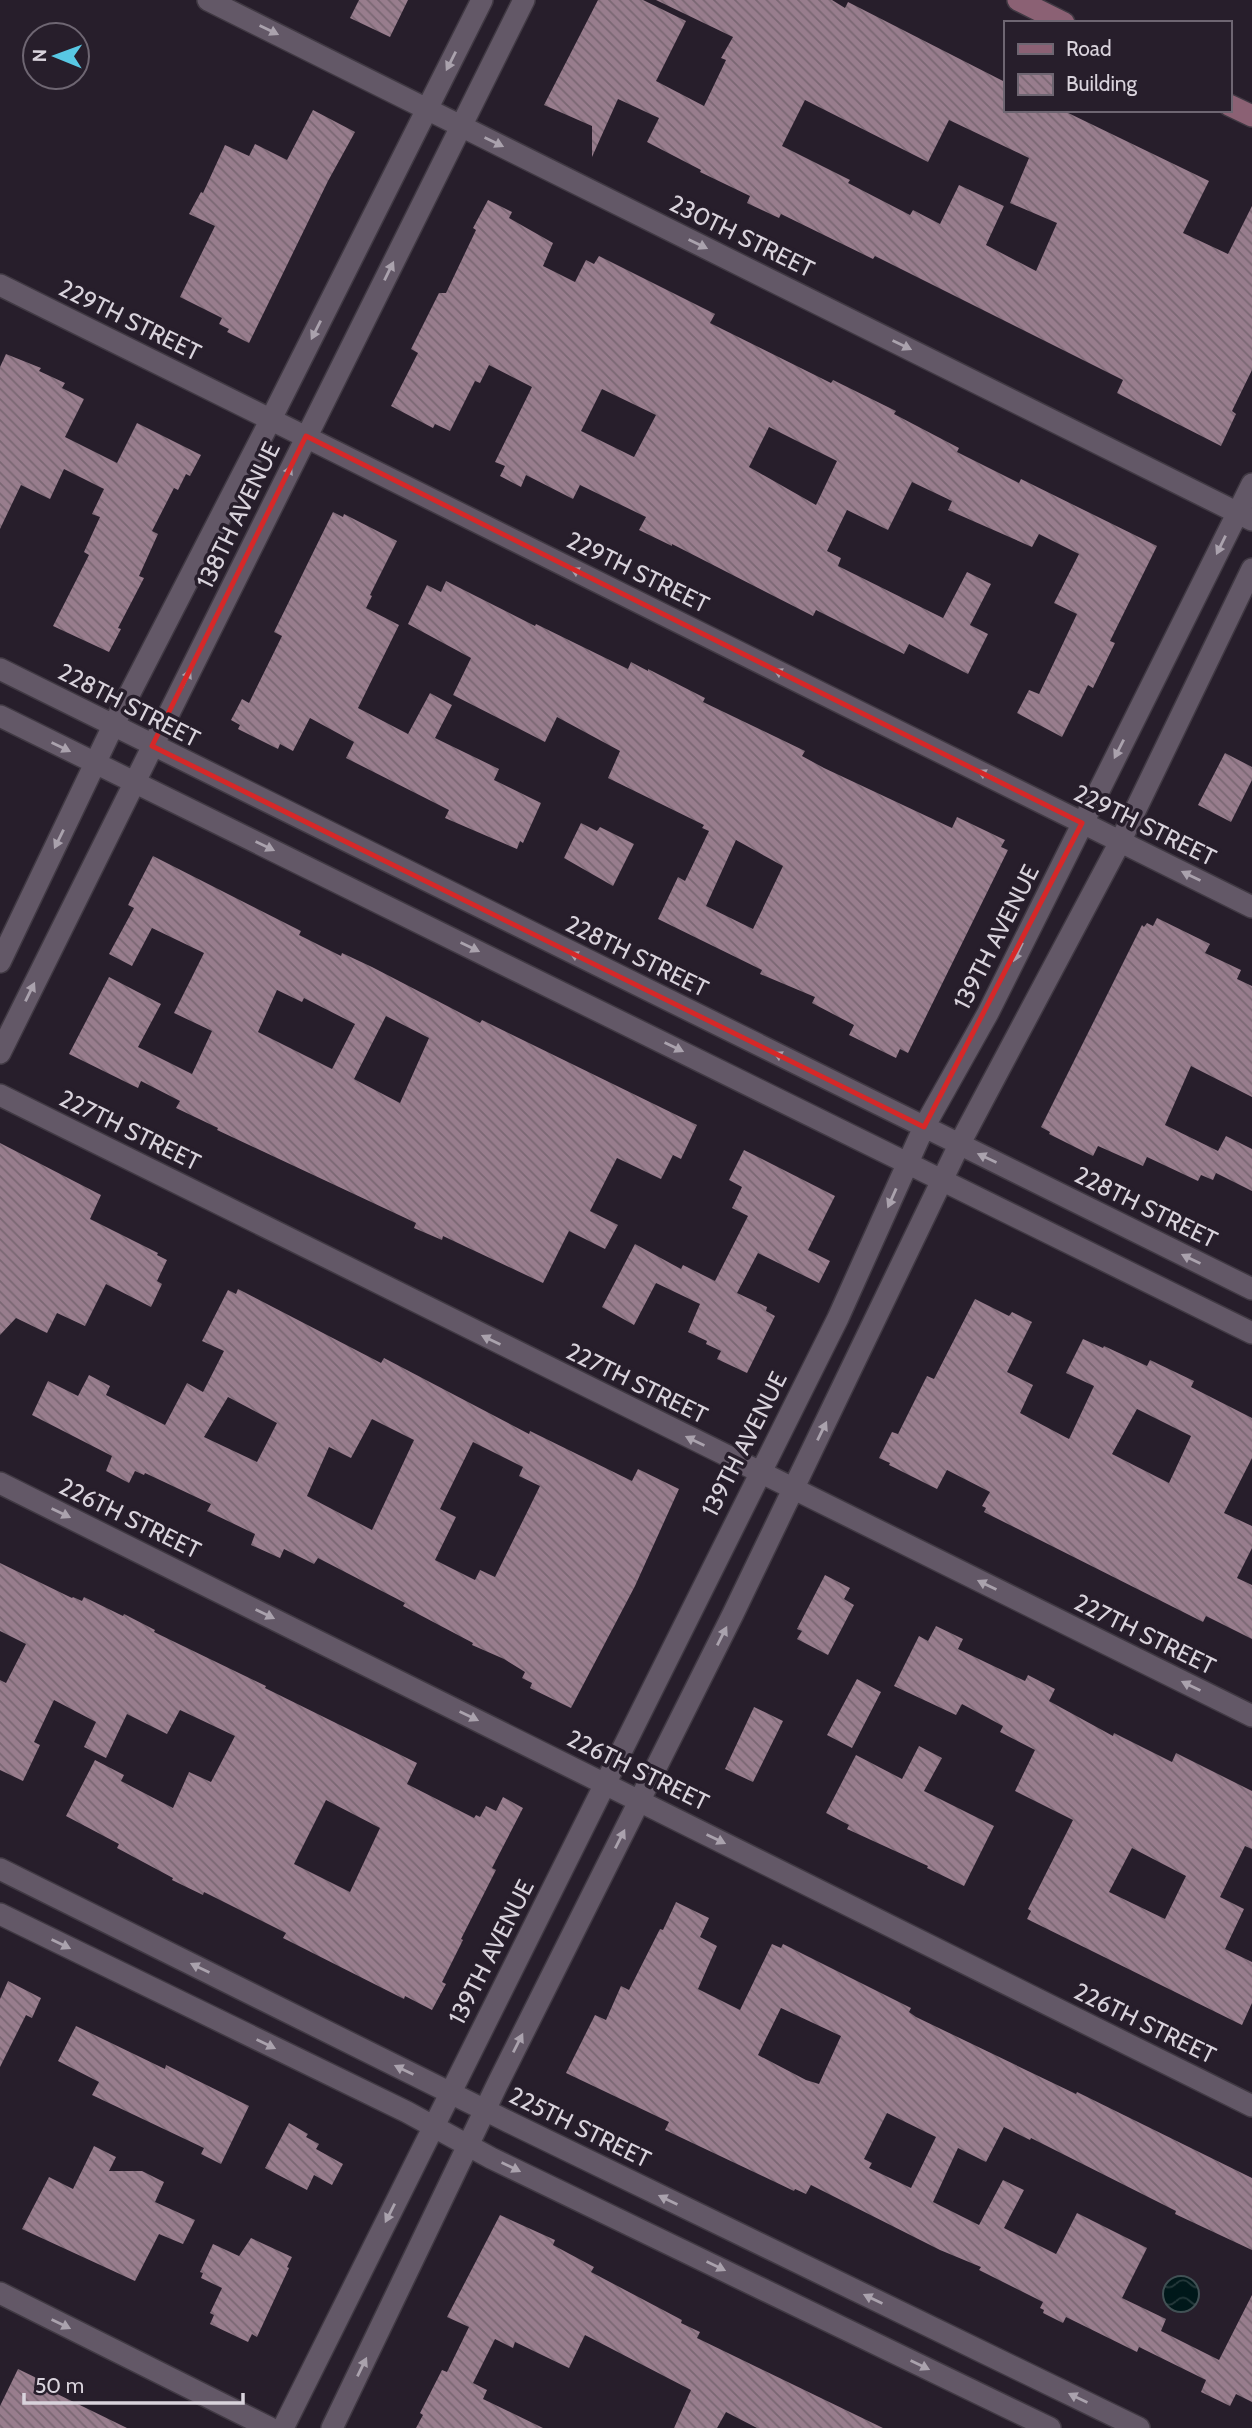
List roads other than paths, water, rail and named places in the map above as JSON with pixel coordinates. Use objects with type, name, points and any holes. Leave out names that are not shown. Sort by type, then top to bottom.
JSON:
[{"type":"street","name":"230TH STREET","points":[[208,0],[1245,516]]},
{"type":"street","name":"138TH AVENUE","points":[[0,962],[113,726],[482,0]]},
{"type":"street","name":"138TH AVENUE","points":[[0,1053],[524,0]]},
{"type":"street","points":[[1018,0],[1060,21]]},
{"type":"street","points":[[1231,106],[1252,116]]},
{"type":"street","name":"229TH STREET","points":[[0,285],[1252,907]]},
{"type":"street","name":"139TH AVENUE","points":[[283,2428],[838,1318],[924,1127],[988,1013],[1082,823],[1245,516],[1252,484]]},
{"type":"street","points":[[332,2428],[485,2110],[793,1490],[959,1145],[1120,842],[1252,569]]},
{"type":"street","name":"228TH STREET","points":[[0,669],[1252,1289]]},
{"type":"street","points":[[0,716],[1252,1333]]},
{"type":"street","name":"227TH STREET","points":[[0,1095],[1252,1716]]},
{"type":"street","name":"226TH STREET","points":[[0,1483],[1252,2106]]},
{"type":"street","name":"225TH STREET","points":[[0,1869],[450,2093],[1139,2428]]},
{"type":"street","points":[[0,1914],[407,2112],[468,2146],[1049,2428]]},
{"type":"street","points":[[0,2293],[270,2428]]},
{"type":"water","points":[[1181,2276],[1194,2281],[1199,2294],[1194,2307],[1181,2312],[1168,2307],[1163,2294],[1168,2281]]}]
